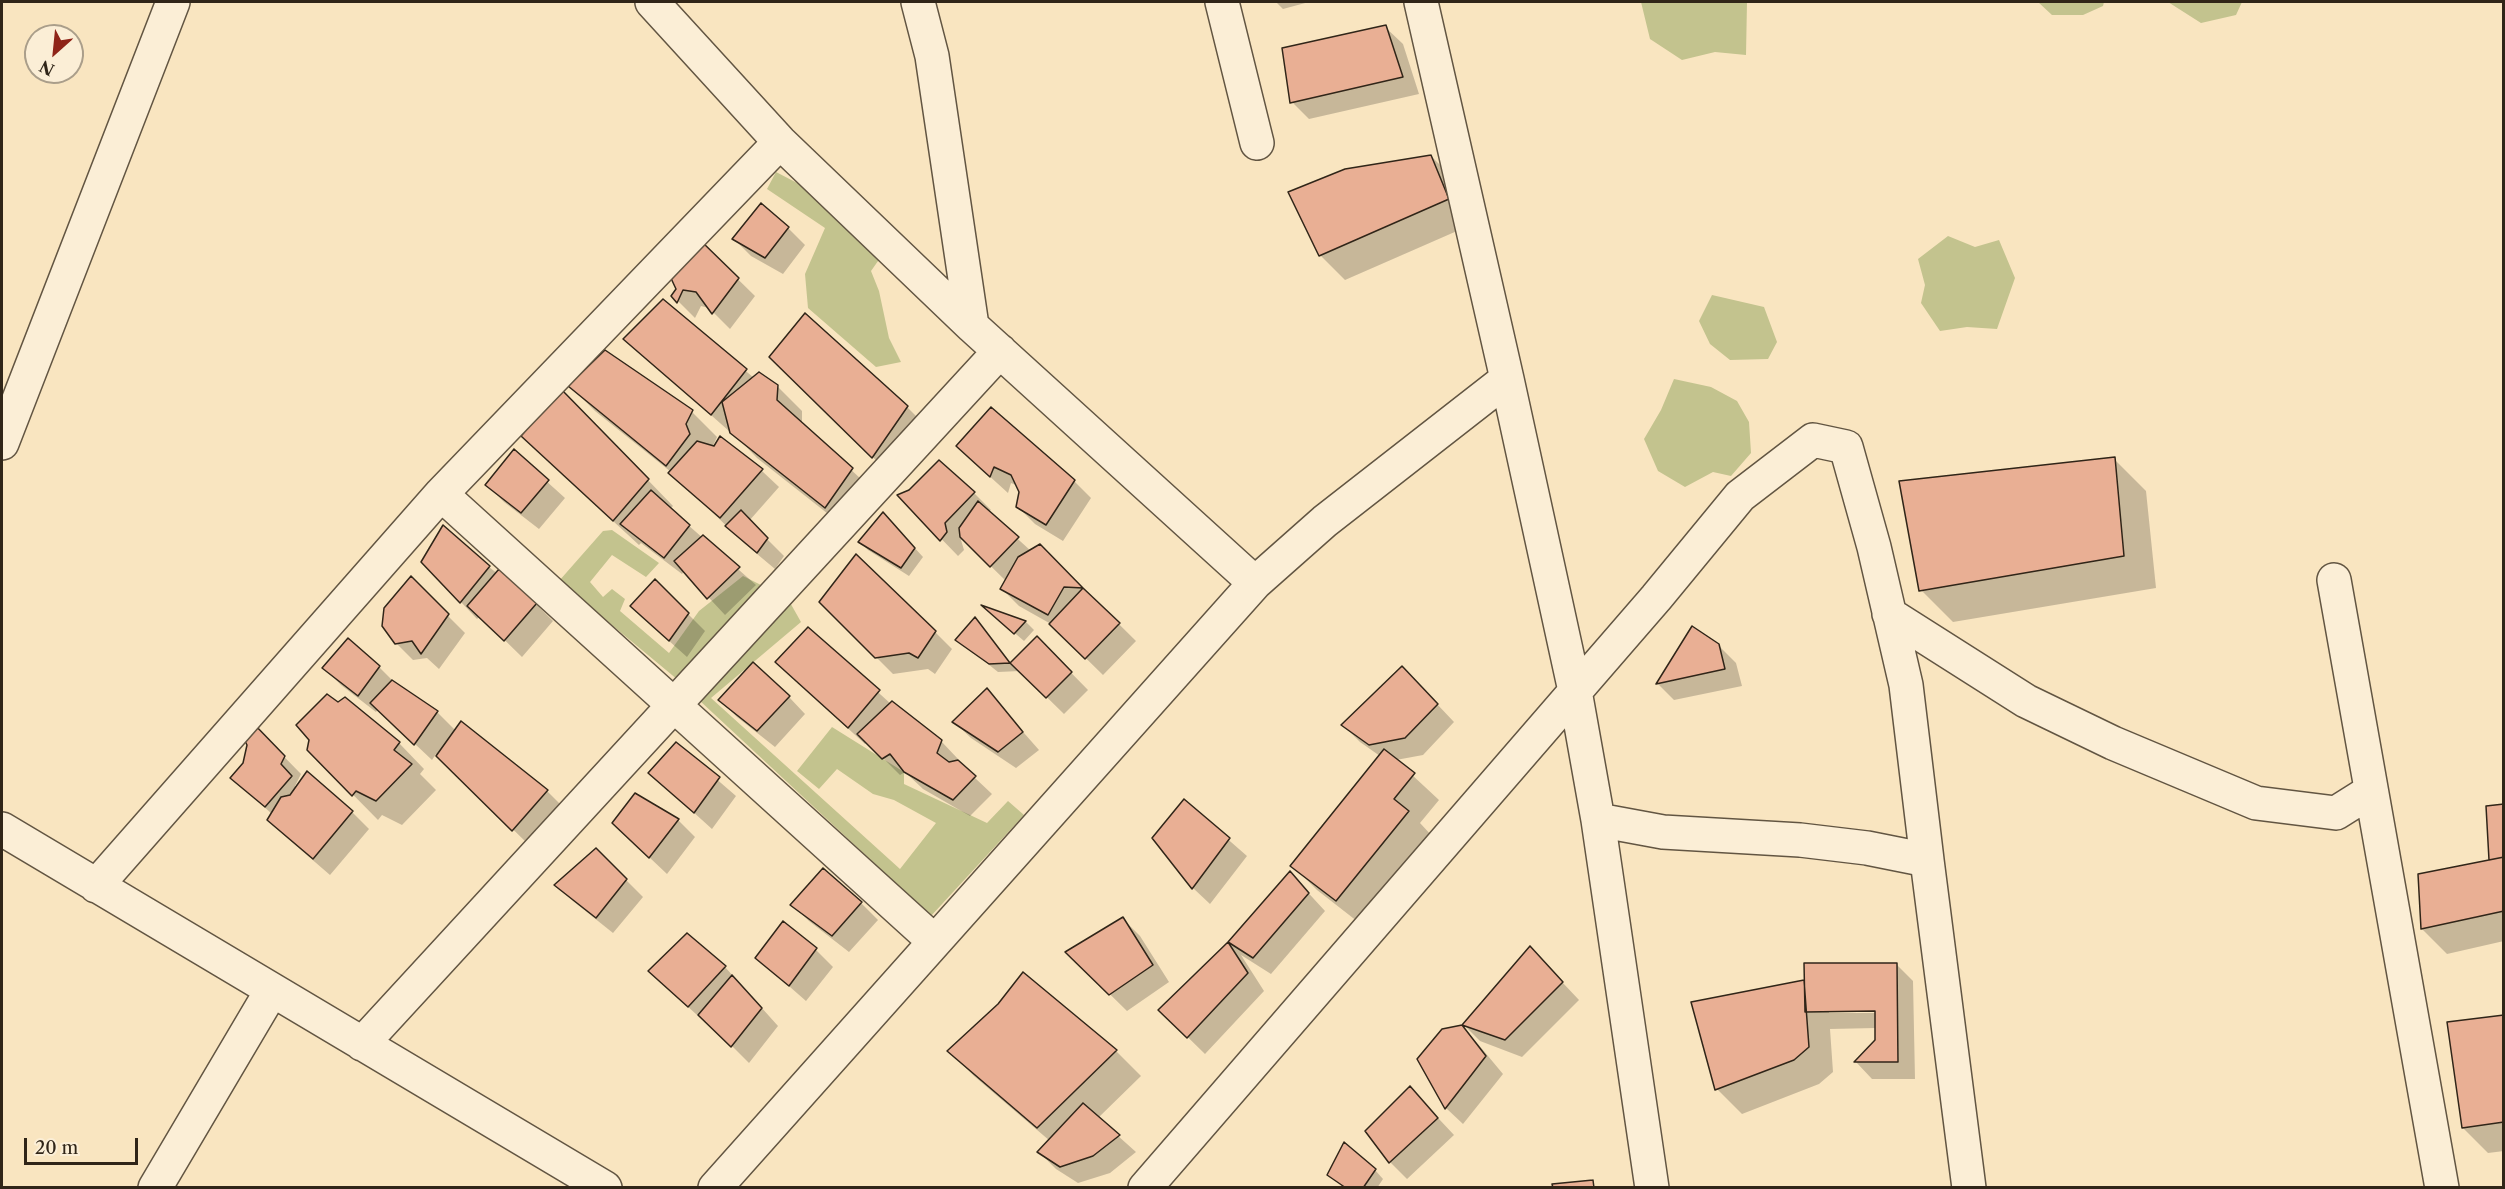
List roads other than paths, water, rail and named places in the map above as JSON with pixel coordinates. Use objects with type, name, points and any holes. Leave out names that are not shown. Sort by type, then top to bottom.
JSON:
[{"type":"street","points":[[2,443],[173,2]]},
{"type":"street","points":[[652,2],[780,142],[972,326],[1255,584]]},
{"type":"street","points":[[918,2],[932,56],[972,326]]},
{"type":"street","points":[[1222,2],[1257,143]]},
{"type":"street","points":[[1421,2],[1575,691],[1598,820],[1652,1188]]},
{"type":"street","points":[[96,886],[441,494],[780,142]]},
{"type":"street","points":[[362,1044],[1000,351]]},
{"type":"street","points":[[715,1188],[1255,584],[1326,521],[1507,379]]},
{"type":"street","points":[[1145,1188],[1656,598],[1740,496],[1813,440],[1846,447],[1874,547],[1906,685],[1969,1188]]},
{"type":"street","points":[[441,494],[934,942]]},
{"type":"street","points":[[2334,580],[2442,1188]]},
{"type":"street","points":[[1889,614],[2026,701],[2113,743],[2256,802],[2336,813],[2372,791]]},
{"type":"street","points":[[1598,820],[1664,832],[1800,840],[1867,848],[1927,860]]},
{"type":"street","points":[[2,830],[605,1188]]},
{"type":"street","points":[[156,1188],[272,990]]}]
